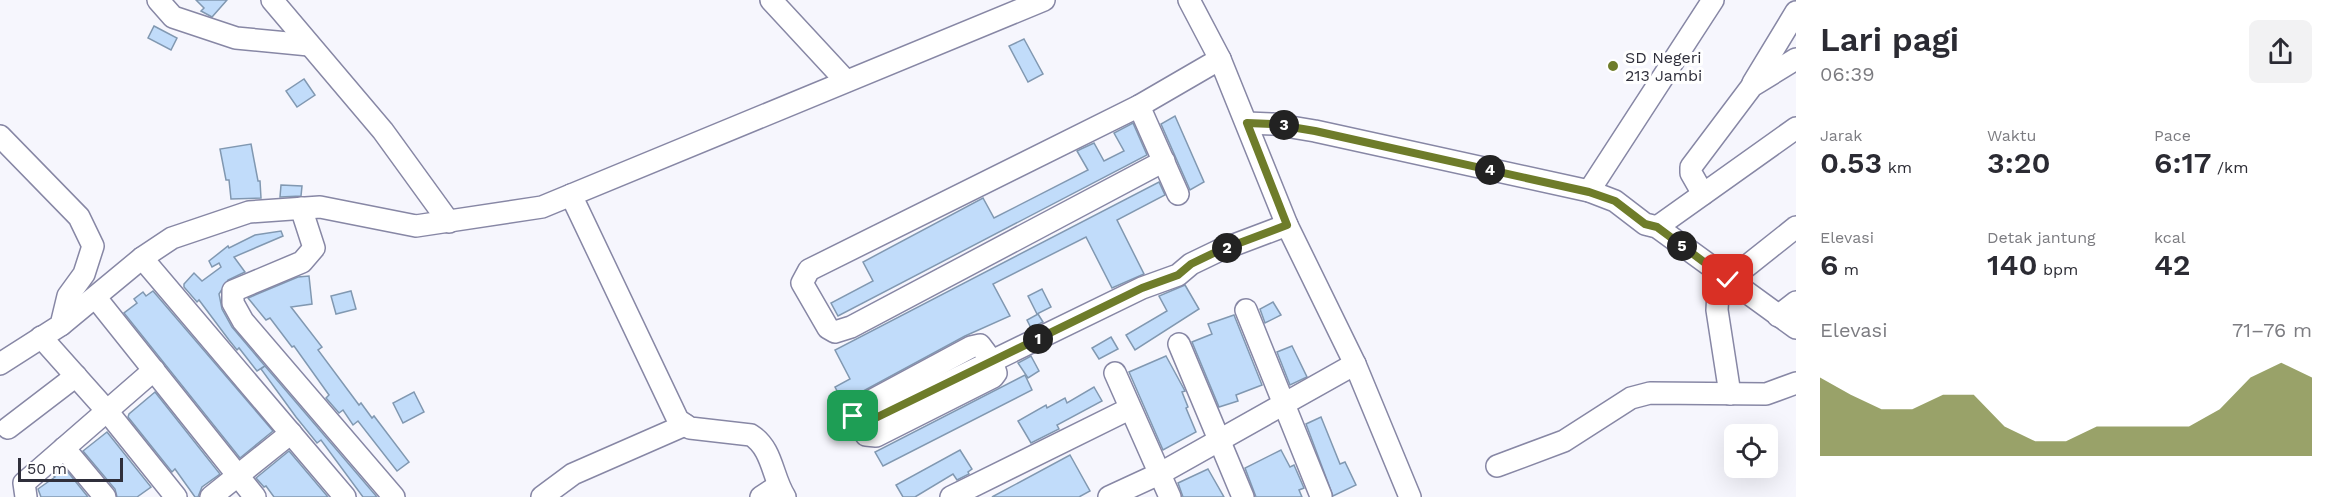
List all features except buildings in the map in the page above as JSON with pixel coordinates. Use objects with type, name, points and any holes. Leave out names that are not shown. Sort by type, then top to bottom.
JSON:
[{"type":"street","points":[[158,0],[173,17],[236,38],[309,45]]},
{"type":"street","points":[[272,0],[383,131],[449,222]]},
{"type":"street","points":[[775,0],[846,81]]},
{"type":"street","points":[[0,364],[61,325],[142,258],[172,238],[249,212],[320,207],[416,226],[542,207],[1044,0]]},
{"type":"street","points":[[1189,0],[1220,59],[1287,225],[1355,364],[1410,497]]},
{"type":"street","points":[[1589,192],[1713,0]]},
{"type":"street","points":[[1703,194],[1691,173],[1691,167],[1752,86],[1796,12]]},
{"type":"street","points":[[1164,161],[851,327],[835,332],[828,328],[802,283],[809,270],[1139,105],[1220,59]]},
{"type":"street","points":[[1752,86],[1796,59]]},
{"type":"street","points":[[1139,105],[1178,194]]},
{"type":"street","points":[[1247,123],[1273,124],[1315,131],[1589,192],[1615,201],[1645,224],[1657,227],[1723,278],[1796,328]]},
{"type":"street","points":[[1657,227],[1796,128]]},
{"type":"street","points":[[0,136],[79,217],[93,246],[84,274],[68,296],[61,325]]},
{"type":"street","points":[[571,195],[678,420],[685,425],[751,435],[758,439],[768,452],[775,493]]},
{"type":"street","points":[[301,208],[314,248],[302,262],[233,291],[233,303],[243,321],[394,497]]},
{"type":"street","points":[[859,426],[1142,288],[1178,275],[1191,264],[1218,251],[1287,225]]},
{"type":"street","points":[[1730,394],[1717,310],[1723,278],[1796,227]]},
{"type":"street","points":[[142,258],[345,497]]},
{"type":"street","points":[[96,298],[255,497]]},
{"type":"street","points":[[1778,316],[1796,302]]},
{"type":"street","points":[[1246,310],[1321,496]]},
{"type":"street","points":[[41,337],[107,411],[176,497]]},
{"type":"street","points":[[1179,344],[1243,497]]},
{"type":"street","points":[[1109,497],[1161,473],[1355,364]]},
{"type":"street","points":[[26,497],[24,483],[154,370]]},
{"type":"street","points":[[1115,373],[1170,497]]},
{"type":"street","points":[[8,428],[76,376]]},
{"type":"street","points":[[1497,466],[1564,441],[1631,398],[1650,393],[1702,391],[1766,394],[1796,382]]},
{"type":"street","points":[[951,497],[1129,409]]},
{"type":"street","points":[[542,497],[573,474],[685,425]]},
{"type":"street","points":[[211,497],[291,434]]},
{"type":"street","points":[[64,448],[105,497]]},
{"type":"place","name":"SD Negeri 213 Jambi","points":[[1613,66]]},
{"type":"route","points":[[853,416],[859,426],[1142,288],[1178,275],[1191,264],[1218,251],[1287,225],[1247,123],[1273,124],[1315,131],[1589,192],[1615,201],[1645,224],[1657,227],[1728,280]]}]
